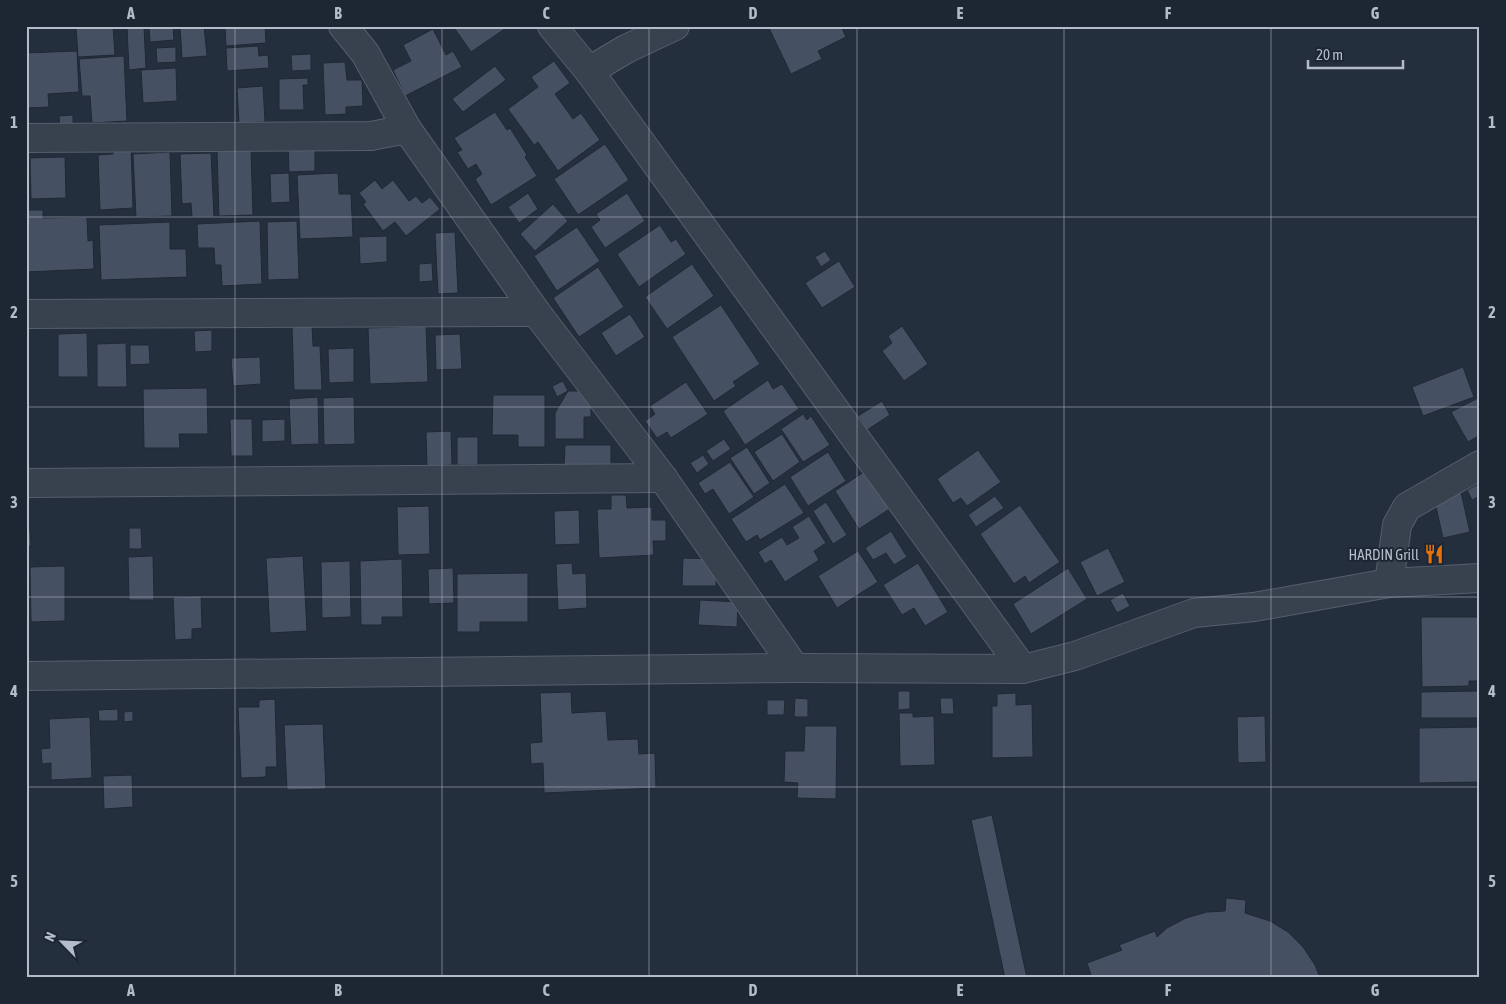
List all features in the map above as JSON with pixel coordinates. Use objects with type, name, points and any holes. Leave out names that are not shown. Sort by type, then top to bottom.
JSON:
[{"type":"street","points":[[343,26],[366,54],[407,129],[536,312],[663,478],[795,668]]},
{"type":"street","points":[[552,26],[589,71],[1022,669]]},
{"type":"street","points":[[589,71],[627,38],[675,26]]},
{"type":"street","points":[[26,138],[371,136],[407,129]]},
{"type":"street","points":[[26,314],[536,312]]},
{"type":"street","points":[[1389,583],[1397,526],[1407,507],[1480,465]]},
{"type":"street","points":[[26,483],[663,478]]},
{"type":"street","points":[[26,676],[795,668],[1022,669],[1075,656],[1194,613],[1254,607],[1389,583],[1480,578]]},
{"type":"building","points":[[76,26],[113,26],[115,55],[78,57]]},
{"type":"building","points":[[149,26],[173,26],[174,40],[150,42]]},
{"type":"building","points":[[180,26],[204,26],[207,56],[182,58]]},
{"type":"building","points":[[225,26],[265,26],[266,43],[226,46]]},
{"type":"building","points":[[453,26],[509,26],[471,52]]},
{"type":"building","points":[[768,26],[841,26],[846,37],[818,51],[822,59],[791,74]]},
{"type":"building","points":[[144,27],[146,68],[129,70],[127,28]]},
{"type":"building","points":[[433,29],[446,55],[453,51],[462,67],[405,96],[393,70],[411,61],[403,45]]},
{"type":"building","points":[[258,46],[259,56],[268,55],[269,68],[227,71],[226,48]]},
{"type":"building","points":[[176,47],[176,62],[157,63],[156,48]]},
{"type":"building","points":[[77,51],[79,92],[48,94],[49,107],[26,108],[26,53]]},
{"type":"building","points":[[311,54],[311,70],[292,71],[291,55]]},
{"type":"building","points":[[124,56],[127,121],[92,123],[90,96],[82,96],[79,59]]},
{"type":"building","points":[[554,61],[570,83],[555,94],[573,119],[581,113],[600,140],[558,171],[538,142],[534,145],[508,109],[538,87],[531,77]]},
{"type":"building","points":[[345,62],[347,80],[362,80],[363,106],[346,107],[346,114],[325,115],[323,63]]},
{"type":"building","points":[[495,66],[506,80],[463,112],[452,99]]},
{"type":"building","points":[[176,68],[177,101],[143,103],[141,70]]},
{"type":"building","points":[[308,78],[308,85],[303,85],[304,110],[279,110],[279,79]]},
{"type":"building","points":[[263,86],[265,122],[239,123],[237,88]]},
{"type":"building","points":[[495,112],[507,130],[510,128],[527,155],[525,157],[537,176],[491,205],[475,179],[482,174],[476,164],[468,169],[457,152],[462,150],[454,138]]},
{"type":"building","points":[[73,115],[73,128],[60,129],[59,116]]},
{"type":"building","points":[[315,144],[315,171],[289,172],[288,145]]},
{"type":"building","points":[[605,144],[629,180],[578,215],[554,179]]},
{"type":"building","points":[[131,146],[133,208],[100,210],[98,155],[113,154],[113,147]]},
{"type":"building","points":[[251,150],[253,215],[219,216],[217,151]]},
{"type":"building","points":[[170,152],[172,216],[136,217],[133,154]]},
{"type":"building","points":[[211,153],[214,217],[192,217],[191,203],[182,204],[180,154]]},
{"type":"building","points":[[65,157],[66,198],[31,199],[30,158]]},
{"type":"building","points":[[289,173],[290,202],[271,203],[270,174]]},
{"type":"building","points":[[338,173],[339,194],[351,194],[353,237],[300,239],[297,175]]},
{"type":"building","points":[[375,180],[382,189],[393,180],[409,201],[416,196],[422,203],[430,197],[440,209],[406,236],[395,222],[383,231],[363,204],[366,202],[359,193]]},
{"type":"building","points":[[528,193],[538,209],[519,223],[508,207]]},
{"type":"building","points":[[627,193],[645,221],[605,248],[591,227],[600,220],[596,214]]},
{"type":"building","points":[[553,204],[568,221],[535,251],[520,234]]},
{"type":"building","points":[[26,210],[43,210],[43,218],[87,217],[88,241],[93,240],[94,269],[26,272]]},
{"type":"building","points":[[260,221],[262,284],[222,286],[221,265],[215,265],[214,248],[198,248],[197,224]]},
{"type":"building","points":[[297,221],[299,279],[268,280],[267,222]]},
{"type":"building","points":[[170,222],[170,249],[186,249],[187,277],[101,280],[99,225]]},
{"type":"building","points":[[660,225],[671,242],[676,239],[686,254],[639,287],[617,254]]},
{"type":"building","points":[[577,227],[600,261],[557,291],[534,256]]},
{"type":"building","points":[[455,232],[458,293],[438,294],[435,233]]},
{"type":"building","points":[[387,236],[387,262],[360,264],[359,237]]},
{"type":"building","points":[[825,251],[831,260],[821,267],[815,257]]},
{"type":"building","points":[[839,261],[855,287],[822,308],[805,283]]},
{"type":"building","points":[[432,263],[433,281],[419,282],[419,264]]},
{"type":"building","points":[[692,264],[714,296],[667,329],[645,297]]},
{"type":"building","points":[[598,267],[624,307],[579,337],[553,298]]},
{"type":"building","points":[[721,305],[760,364],[733,382],[736,386],[714,401],[672,337]]},
{"type":"building","points":[[630,314],[645,337],[616,356],[601,333]]},
{"type":"building","points":[[312,325],[313,346],[320,346],[322,390],[294,390],[292,326]]},
{"type":"building","points":[[426,326],[428,382],[370,384],[368,328]]},
{"type":"building","points":[[902,326],[928,364],[904,381],[882,351],[892,343],[888,336]]},
{"type":"building","points":[[212,330],[212,351],[195,352],[194,331]]},
{"type":"building","points":[[87,333],[88,377],[58,377],[58,334]]},
{"type":"building","points":[[460,334],[462,369],[436,370],[435,335]]},
{"type":"building","points":[[126,343],[127,387],[97,387],[97,344]]},
{"type":"building","points":[[130,345],[149,345],[150,364],[130,365]]},
{"type":"building","points":[[354,348],[354,382],[329,383],[328,349]]},
{"type":"building","points":[[260,357],[261,384],[233,386],[231,358]]},
{"type":"building","points":[[1463,367],[1474,397],[1423,416],[1412,387]]},
{"type":"building","points":[[768,380],[773,389],[782,384],[799,409],[745,445],[723,411]]},
{"type":"building","points":[[563,381],[568,391],[557,397],[552,386]]},
{"type":"building","points":[[686,382],[708,414],[671,438],[667,432],[657,438],[645,421],[655,414],[650,406]]},
{"type":"building","points":[[207,388],[208,434],[179,434],[180,448],[144,448],[143,389]]},
{"type":"building","points":[[568,391],[591,391],[591,417],[584,417],[584,439],[555,439],[555,413]]},
{"type":"building","points":[[493,395],[545,395],[545,447],[518,447],[518,435],[492,435]]},
{"type":"building","points":[[318,397],[319,444],[291,445],[289,399]]},
{"type":"building","points":[[354,397],[355,444],[324,445],[323,398]]},
{"type":"building","points":[[1480,397],[1480,435],[1468,442],[1451,412]]},
{"type":"building","points":[[882,401],[890,415],[867,430],[858,416]]},
{"type":"building","points":[[803,414],[807,420],[811,416],[830,445],[803,462],[781,429]]},
{"type":"building","points":[[230,419],[252,419],[253,456],[231,456]]},
{"type":"building","points":[[285,419],[285,441],[262,442],[262,420]]},
{"type":"building","points":[[451,431],[452,465],[427,466],[426,432]]},
{"type":"building","points":[[782,434],[800,462],[773,481],[754,452]]},
{"type":"building","points":[[457,437],[478,437],[478,465],[457,465]]},
{"type":"building","points":[[724,439],[731,449],[713,461],[706,451]]},
{"type":"building","points":[[565,445],[611,445],[611,467],[564,467]]},
{"type":"building","points":[[747,447],[770,483],[754,494],[730,458]]},
{"type":"building","points":[[978,450],[1001,482],[967,506],[961,498],[953,503],[937,479]]},
{"type":"building","points":[[828,452],[846,481],[808,506],[790,477]]},
{"type":"building","points":[[703,455],[709,464],[697,473],[690,463]]},
{"type":"building","points":[[730,462],[754,497],[729,514],[713,489],[705,494],[698,483]]},
{"type":"building","points":[[870,468],[894,506],[859,529],[835,491]]},
{"type":"building","points":[[1480,483],[1480,496],[1472,500],[1467,490]]},
{"type":"building","points":[[785,484],[804,513],[760,540],[757,535],[746,542],[731,519]]},
{"type":"building","points":[[1460,488],[1470,532],[1443,538],[1433,494]]},
{"type":"building","points":[[611,495],[626,495],[627,508],[652,507],[652,520],[666,520],[666,541],[653,541],[654,555],[599,558],[597,509],[611,509]]},
{"type":"building","points":[[995,496],[1004,508],[976,527],[968,515]]},
{"type":"building","points":[[826,502],[847,535],[833,544],[813,511]]},
{"type":"building","points":[[1020,505],[1060,562],[1029,583],[1025,576],[1014,584],[980,534]]},
{"type":"building","points":[[429,506],[430,554],[398,555],[397,507]]},
{"type":"building","points":[[579,510],[580,544],[555,545],[554,511]]},
{"type":"building","points":[[809,516],[826,543],[814,551],[819,560],[785,582],[771,560],[765,564],[758,552],[782,537],[787,545],[799,538],[792,527]]},
{"type":"building","points":[[129,528],[141,528],[142,549],[129,549]]},
{"type":"building","points":[[26,530],[30,530],[31,546],[26,547]]},
{"type":"building","points":[[891,531],[907,557],[894,565],[886,553],[873,560],[865,548]]},
{"type":"building","points":[[1108,548],[1125,582],[1097,596],[1080,562]]},
{"type":"building","points":[[858,551],[878,582],[837,608],[818,576]]},
{"type":"building","points":[[153,556],[154,600],[129,600],[128,557]]},
{"type":"building","points":[[303,556],[307,631],[270,633],[266,558]]},
{"type":"building","points":[[683,558],[716,559],[716,586],[682,586]]},
{"type":"building","points":[[402,559],[403,617],[382,617],[382,625],[361,625],[360,561]]},
{"type":"building","points":[[350,561],[351,617],[322,618],[321,562]]},
{"type":"building","points":[[572,563],[573,574],[586,573],[587,608],[558,610],[556,564]]},
{"type":"building","points":[[918,563],[948,612],[925,626],[914,608],[902,615],[883,585]]},
{"type":"building","points":[[65,566],[65,621],[31,622],[30,567]]},
{"type":"building","points":[[453,568],[454,603],[429,604],[428,569]]},
{"type":"building","points":[[1068,568],[1087,599],[1031,634],[1013,604]]},
{"type":"building","points":[[528,573],[528,622],[480,622],[480,632],[457,632],[457,574]]},
{"type":"building","points":[[1123,593],[1130,606],[1117,613],[1110,600]]},
{"type":"building","points":[[201,596],[202,628],[192,629],[192,639],[175,640],[173,597]]},
{"type":"building","points":[[700,600],[738,602],[737,627],[698,625]]},
{"type":"building","points":[[1421,617],[1480,617],[1480,681],[1469,681],[1469,686],[1422,687]]},
{"type":"building","points":[[898,691],[910,691],[910,709],[898,710]]},
{"type":"building","points":[[1480,691],[1480,718],[1421,718],[1421,692]]},
{"type":"building","points":[[571,692],[572,713],[606,711],[608,740],[638,739],[639,754],[655,753],[656,788],[544,793],[543,763],[531,764],[530,743],[542,742],[540,693]]},
{"type":"building","points":[[1016,693],[1016,705],[1032,704],[1033,757],[992,758],[992,706],[997,706],[997,694]]},
{"type":"building","points":[[795,698],[808,699],[808,717],[794,717]]},
{"type":"building","points":[[940,698],[953,698],[954,714],[941,714]]},
{"type":"building","points":[[275,699],[277,767],[266,767],[266,777],[241,778],[238,707],[259,707],[259,700]]},
{"type":"building","points":[[767,700],[785,700],[784,715],[767,715]]},
{"type":"building","points":[[118,709],[118,721],[99,721],[98,710]]},
{"type":"building","points":[[133,711],[133,721],[124,722],[124,712]]},
{"type":"building","points":[[899,713],[913,713],[913,717],[934,716],[935,765],[900,766]]},
{"type":"building","points":[[1265,716],[1266,762],[1238,763],[1237,717]]},
{"type":"building","points":[[90,717],[92,778],[51,780],[51,763],[42,764],[41,749],[50,748],[49,719]]},
{"type":"building","points":[[323,724],[326,789],[287,790],[284,725]]},
{"type":"building","points":[[805,726],[837,726],[836,799],[797,798],[798,783],[784,782],[785,751],[804,751]]},
{"type":"building","points":[[1480,727],[1480,782],[1419,783],[1419,728]]},
{"type":"building","points":[[132,775],[133,807],[104,809],[103,776]]},
{"type":"building","points":[[992,815],[1027,978],[1005,978],[971,820]]},
{"type":"building","points":[[1226,898],[1246,900],[1245,913],[1270,921],[1288,932],[1303,947],[1315,965],[1320,978],[1092,978],[1087,963],[1122,950],[1119,945],[1155,931],[1157,937],[1167,928],[1186,918],[1207,912],[1225,911]]},
{"type":"place","name":"HARDIN Grill","points":[[1434,554]]}]
